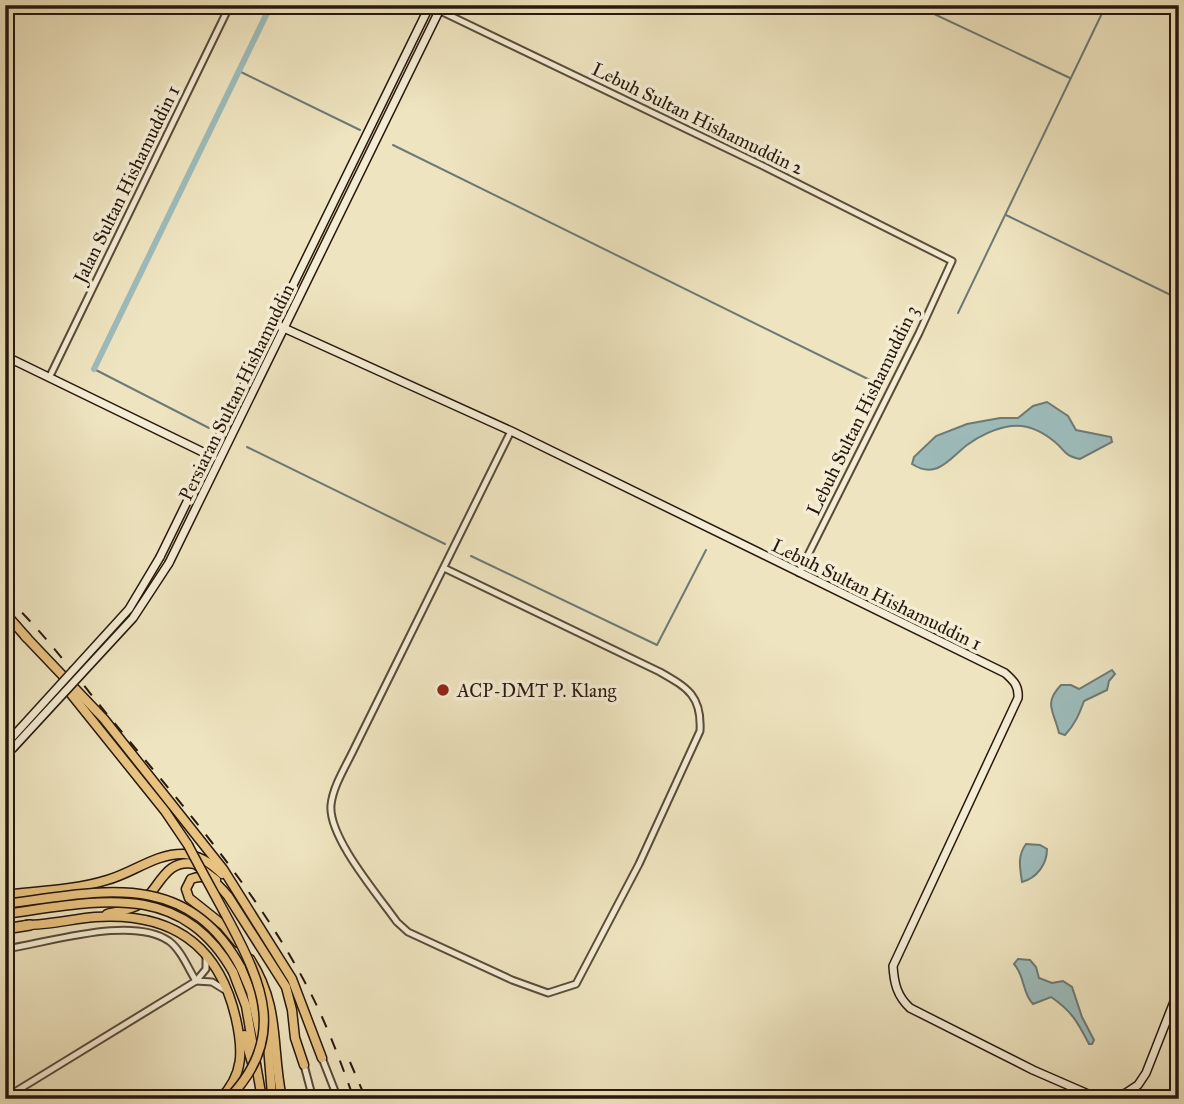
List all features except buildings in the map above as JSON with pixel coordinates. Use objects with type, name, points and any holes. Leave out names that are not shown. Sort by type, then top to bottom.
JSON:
[{"type":"highway","points":[[5,927],[30,925]]},
{"type":"main road","points":[[5,613],[165,811],[188,845],[262,979],[270,1000],[282,1099]]},
{"type":"main road","points":[[25,636],[104,719],[213,855],[292,979],[321,1058]]},
{"type":"main road","points":[[5,895],[101,882],[152,861],[179,855],[193,856],[212,865],[235,888]]},
{"type":"main road","points":[[94,917],[136,906],[146,898],[167,870],[182,863],[195,864],[205,869],[228,896]]},
{"type":"main road","points":[[272,1097],[266,1024],[244,954],[223,925],[189,898],[186,886],[193,877],[204,877],[218,884],[286,988],[295,1038],[304,1065]]},
{"type":"main road","points":[[5,904],[111,891],[150,895],[179,905],[202,920],[224,942],[251,992],[272,1097]]},
{"type":"main road","points":[[5,914],[114,901],[149,905],[170,912],[199,930],[237,970],[246,1006],[259,1086]]},
{"type":"main road","points":[[30,925],[94,917],[132,917],[152,921],[179,932],[202,950],[220,974],[241,1022],[262,1099]]},
{"type":"main road","points":[[228,1099],[251,1069],[263,1033],[262,992],[245,950]]},
{"type":"main road","points":[[220,1099],[236,1078],[241,1062],[241,1042],[231,1000]]},
{"type":"street","name":"Jalan Sultan Hishamuddin 1","points":[[50,376],[230,5]]},
{"type":"street","name":"Lebuh Sultan Hishamuddin 2","points":[[430,5],[952,261]]},
{"type":"street","name":"Persiaran Sultan Hishamuddin","points":[[5,756],[8,745],[129,609],[160,558],[430,5]]},
{"type":"street","name":"Persiaran Sultan Hishamuddin","points":[[8,745],[134,618],[169,563],[440,8]]},
{"type":"street","name":"Lebuh Sultan Hishamuddin 3","points":[[799,573],[952,261]]},
{"type":"street","name":"Lebuh Sultan Hishamuddin 1","points":[[275,324],[511,431],[1005,673],[1019,689],[1018,698],[893,966],[895,985],[910,1008],[1033,1070],[1095,1097],[1108,1097],[1126,1093],[1138,1085],[1146,1073],[1179,989]]},
{"type":"street","points":[[5,355],[220,461]]},
{"type":"street","points":[[444,568],[660,672],[686,687],[695,698],[701,714],[700,731],[639,864],[594,952],[576,984],[558,991],[548,993],[512,980],[408,932],[397,922],[337,836],[332,821],[332,796],[511,431]]},
{"type":"street","points":[[5,949],[107,931],[129,930],[146,933],[170,942],[196,981],[217,984],[231,1000]]},
{"type":"street","points":[[5,1098],[196,981],[207,964],[202,950]]},
{"type":"street","points":[[321,1058],[338,1099]]},
{"type":"street","points":[[304,1065],[313,1099]]},
{"type":"water","points":[[1047,402],[1068,416],[1076,430],[1111,437],[1112,442],[1080,459],[1068,455],[1040,432],[1029,427],[1011,426],[977,439],[936,469],[929,470],[912,464],[914,457],[936,436],[967,424],[1000,418],[1018,418],[1033,406]]},
{"type":"water","points":[[1112,670],[1115,674],[1109,681],[1107,690],[1084,701],[1065,735],[1059,733],[1051,703],[1061,685],[1071,685],[1079,689]]},
{"type":"water","points":[[1026,844],[1040,845],[1047,849],[1047,855],[1037,874],[1022,882],[1020,858]]},
{"type":"water","points":[[1018,959],[1030,960],[1036,967],[1039,978],[1052,983],[1063,981],[1072,987],[1082,1017],[1094,1040],[1092,1044],[1089,1044],[1069,1012],[1051,997],[1033,1004],[1029,1000],[1014,964]]},
{"type":"waterway","points":[[94,369],[271,5]]},
{"type":"waterway","points":[[915,5],[1070,78]]},
{"type":"waterway","points":[[958,313],[1106,5]]},
{"type":"waterway","points":[[239,71],[360,130]]},
{"type":"waterway","points":[[393,145],[876,383]]},
{"type":"waterway","points":[[1006,215],[1179,299]]},
{"type":"waterway","points":[[94,369],[209,428]]},
{"type":"waterway","points":[[247,447],[445,544]]},
{"type":"waterway","points":[[471,556],[657,645],[706,550]]},
{"type":"railway","points":[[5,596],[35,626],[193,819],[265,916],[307,986],[327,1027],[354,1099]]},
{"type":"railway","points":[[350,1062],[366,1099]]},
{"type":"place","name":"ACP-DMT P. Klang","points":[[443,690]]}]
